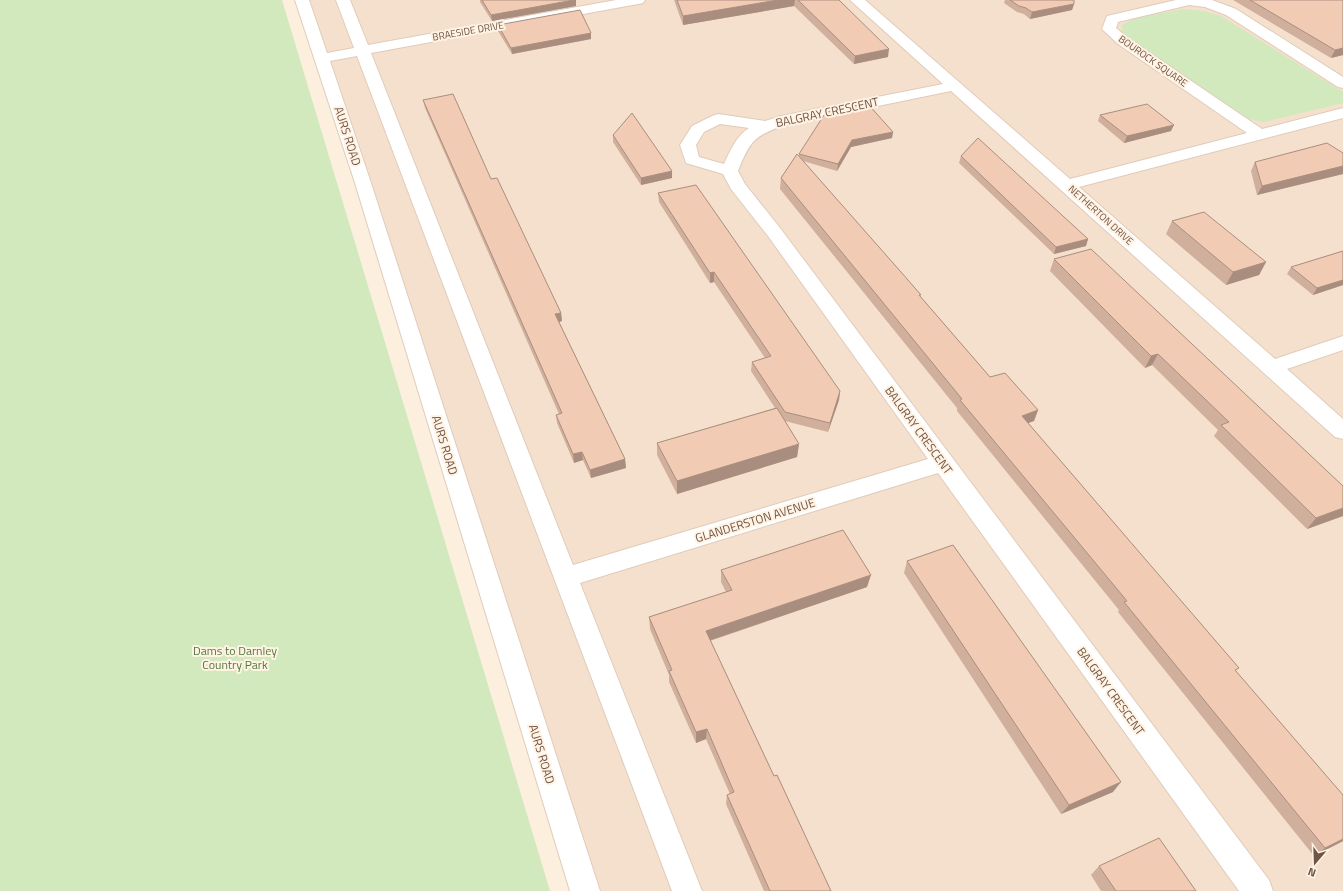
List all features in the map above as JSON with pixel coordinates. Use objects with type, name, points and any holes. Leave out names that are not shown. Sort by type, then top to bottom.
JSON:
[{"type":"street","name":"AURS ROAD","points":[[302,0],[363,183],[586,891]]},
{"type":"street","points":[[343,0],[687,891]]},
{"type":"street","name":"BRAESIDE DRIVE","points":[[322,58],[616,2],[638,0]]},
{"type":"street","name":"NETHERTON DRIVE","points":[[857,0],[1067,184],[1343,431]]},
{"type":"street","name":"BOUROCK SQUARE","points":[[1260,135],[1123,40],[1109,29],[1112,19],[1189,1],[1207,3],[1231,12],[1343,84]]},
{"type":"street","name":"BALGRAY CRESCENT","points":[[954,86],[781,121],[765,126],[746,137],[739,147],[730,171],[737,186],[774,232],[1258,891]]},
{"type":"street","points":[[1067,184],[1343,113]]},
{"type":"street","points":[[730,171],[692,160],[688,145],[698,129],[718,118],[765,126]]},
{"type":"street","points":[[1272,367],[1343,343]]},
{"type":"street","name":"GLANDERSTON AVENUE","points":[[566,577],[943,463]]},
{"type":"shaded area","points":[[304,0],[1343,0],[1343,891],[585,891]]},
{"type":"green space","name":"Dams to Darnley Country Park","points":[[0,0],[282,0],[550,891],[0,891]]},
{"type":"green space","points":[[1183,9],[1204,11],[1221,16],[1343,92],[1343,103],[1264,122],[1244,118],[1136,43],[1122,31],[1122,25],[1136,18]]},
{"type":"building","points":[[482,0],[574,0],[491,15]]},
{"type":"building","points":[[677,0],[778,0],[683,16]]},
{"type":"building","points":[[798,0],[839,0],[889,49],[855,56]]},
{"type":"building","points":[[1010,0],[1074,0],[1074,4],[1032,12]]},
{"type":"building","points":[[1250,0],[1343,0],[1343,48],[1335,50]]},
{"type":"building","points":[[580,10],[591,33],[511,48],[498,25]]},
{"type":"building","points":[[453,94],[491,179],[497,178],[561,313],[555,314],[625,459],[590,470],[582,452],[573,454],[556,415],[562,413],[423,100]]},
{"type":"building","points":[[867,103],[893,132],[852,140],[838,164],[799,154],[826,112]]},
{"type":"building","points":[[1147,104],[1174,125],[1127,136],[1100,115]]},
{"type":"building","points":[[632,113],[672,171],[641,178],[613,135]]},
{"type":"building","points":[[978,138],[1088,239],[1056,247],[961,156]]},
{"type":"building","points":[[1327,143],[1343,153],[1343,166],[1262,186],[1255,162]]},
{"type":"building","points":[[797,154],[921,295],[919,295],[990,377],[1005,373],[1038,410],[1022,416],[1239,668],[1235,670],[1343,795],[1343,839],[1325,848],[1124,602],[1127,601],[960,400],[962,399],[781,178]]},
{"type":"building","points":[[696,185],[840,391],[830,423],[785,412],[752,362],[771,356],[714,272],[710,273],[658,193]]},
{"type":"building","points":[[1204,212],[1266,262],[1233,272],[1172,221]]},
{"type":"building","points":[[1091,249],[1343,486],[1343,508],[1316,518],[1221,425],[1229,422],[1158,354],[1151,356],[1054,259]]},
{"type":"building","points":[[1343,251],[1343,280],[1317,288],[1291,267]]},
{"type":"building","points":[[777,408],[799,444],[677,481],[657,443]]},
{"type":"building","points":[[843,530],[871,575],[706,631],[774,776],[777,775],[831,891],[770,891],[727,795],[734,792],[707,729],[696,732],[669,671],[672,670],[649,617],[732,590],[721,570]]},
{"type":"building","points":[[953,545],[1121,782],[1069,805],[907,561]]},
{"type":"building","points":[[1159,838],[1196,891],[1116,891],[1099,866]]}]
